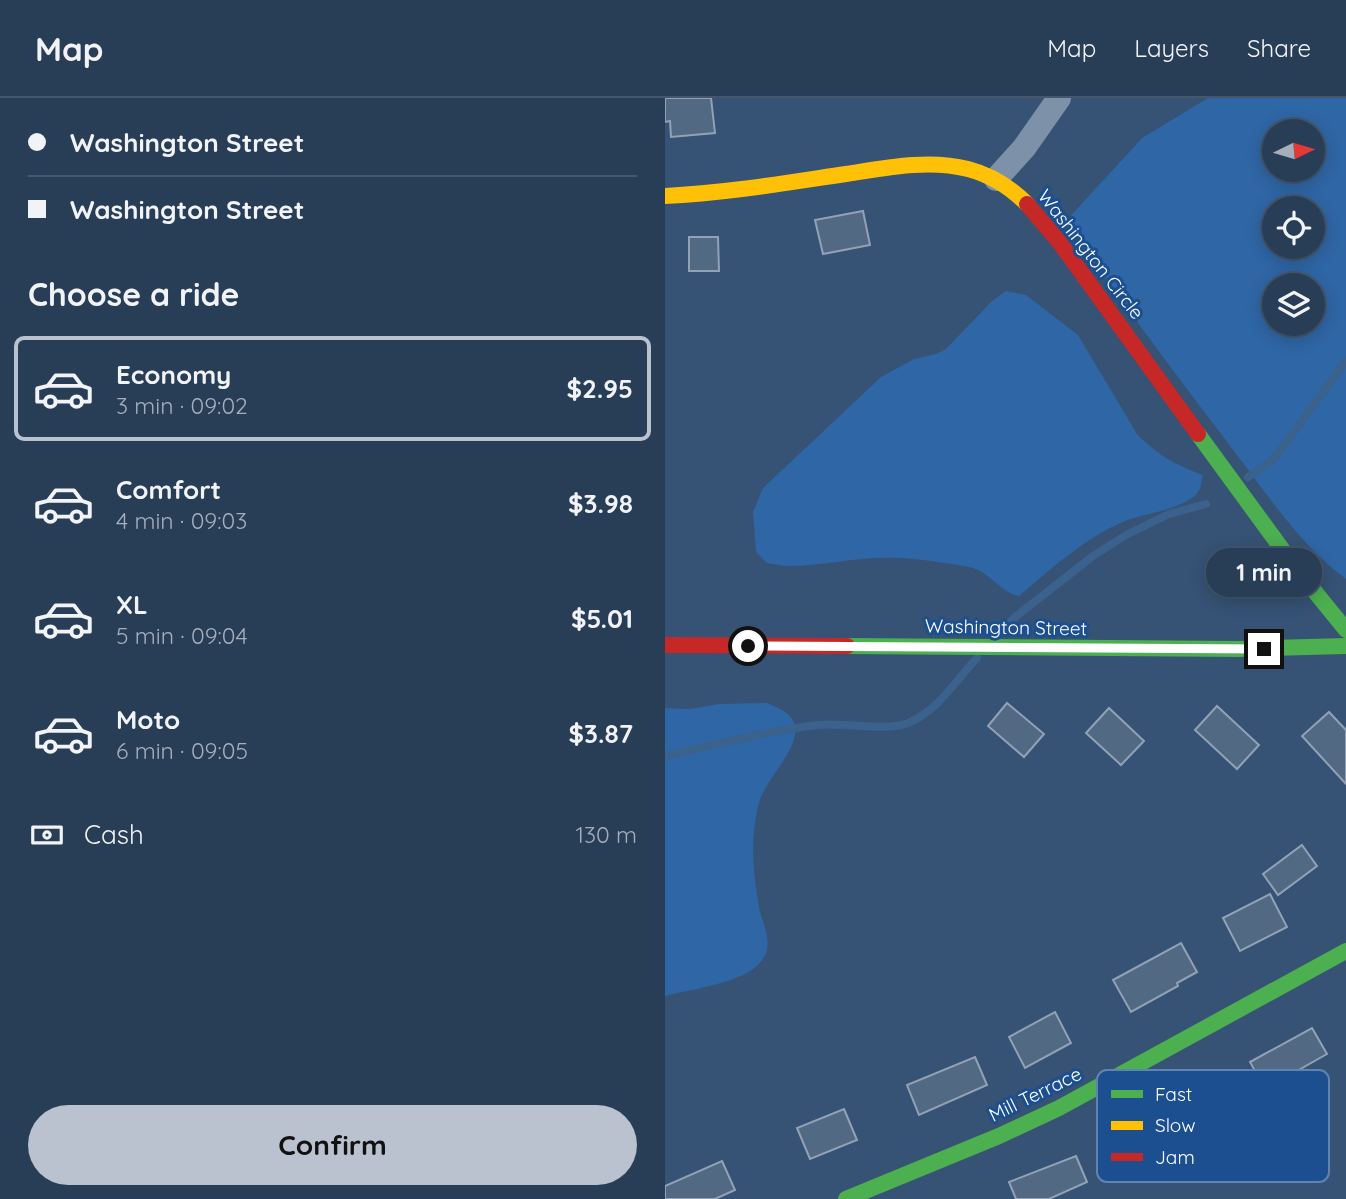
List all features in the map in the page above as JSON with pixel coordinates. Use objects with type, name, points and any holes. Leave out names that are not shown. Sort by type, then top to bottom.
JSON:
[{"type":"street","points":[[996,179],[1024,148],[1059,98]]},
{"type":"street","name":"Washington Circle","points":[[665,196],[714,193],[910,166],[954,166],[996,179],[1025,201],[1061,243],[1290,560],[1346,630]]},
{"type":"street","name":"Washington Street","points":[[665,645],[1237,649],[1346,646]]},
{"type":"street","name":"Mill Terrace","points":[[1128,1070],[1346,951]]},
{"type":"street","name":"Mill Terrace","points":[[846,1199],[999,1136],[1097,1087]]},
{"type":"shaded area","points":[[1208,98],[1346,98],[1346,579],[1300,537],[1274,504],[1065,222],[1142,138]]},
{"type":"shaded area","points":[[1006,291],[1026,295],[1078,335],[1137,434],[1167,459],[1203,475],[1197,493],[1176,506],[1125,521],[1096,536],[1069,554],[1019,596],[976,569],[934,561],[885,558],[799,566],[767,563],[756,552],[753,512],[763,488],[881,377],[914,359],[946,349],[992,301]]},
{"type":"shaded area","points":[[766,703],[785,712],[794,723],[795,735],[790,749],[763,792],[755,819],[754,868],[759,907],[768,943],[764,958],[743,975],[665,996],[665,708],[690,709],[719,704]]},
{"type":"building","points":[[665,98],[711,98],[715,133],[671,137],[670,121],[665,122]]},
{"type":"building","points":[[863,211],[870,245],[823,254],[815,220]]},
{"type":"building","points":[[689,237],[718,237],[719,271],[689,271]]},
{"type":"building","points":[[1007,703],[1044,734],[1024,757],[988,726]]},
{"type":"building","points":[[1217,706],[1259,745],[1237,769],[1195,730]]},
{"type":"building","points":[[1109,708],[1144,741],[1121,765],[1086,733]]},
{"type":"building","points":[[1329,712],[1346,730],[1346,784],[1302,736]]},
{"type":"building","points":[[1302,845],[1317,866],[1278,895],[1263,874]]},
{"type":"building","points":[[1270,894],[1287,927],[1240,951],[1223,918]]},
{"type":"building","points":[[1181,943],[1197,972],[1177,983],[1178,986],[1131,1012],[1113,980]]},
{"type":"building","points":[[1055,1012],[1071,1043],[1025,1068],[1009,1037]]},
{"type":"building","points":[[1312,1028],[1327,1054],[1299,1070],[1254,1070],[1250,1062]]},
{"type":"building","points":[[975,1057],[987,1085],[919,1115],[907,1085]]},
{"type":"building","points":[[844,1109],[857,1140],[810,1159],[797,1128]]},
{"type":"building","points":[[1076,1156],[1087,1182],[1049,1199],[1016,1199],[1009,1182]]},
{"type":"building","points":[[722,1161],[735,1190],[715,1199],[665,1199],[665,1186]]},
{"type":"waterway","points":[[1248,477],[1273,460],[1346,361]]},
{"type":"waterway","points":[[998,635],[1014,618],[1093,556],[1126,535],[1169,514],[1206,504]]},
{"type":"waterway","points":[[665,756],[817,725],[887,727],[908,723],[919,718],[937,703],[977,658]]},
{"type":"traffic: fast","points":[[1198,434],[1298,571],[1346,630]]},
{"type":"traffic: fast","points":[[847,646],[1237,649],[1346,646]]},
{"type":"traffic: fast","points":[[1128,1070],[1346,951]]},
{"type":"traffic: fast","points":[[846,1199],[999,1136],[1097,1087]]},
{"type":"traffic: slow","points":[[665,196],[710,193],[891,167],[938,165],[968,169],[992,178],[1027,204]]},
{"type":"traffic: jam","points":[[1027,204],[1060,243],[1198,434]]},
{"type":"traffic: jam","points":[[665,645],[847,646]]},
{"type":"route","points":[[748,646],[1264,649]]}]
